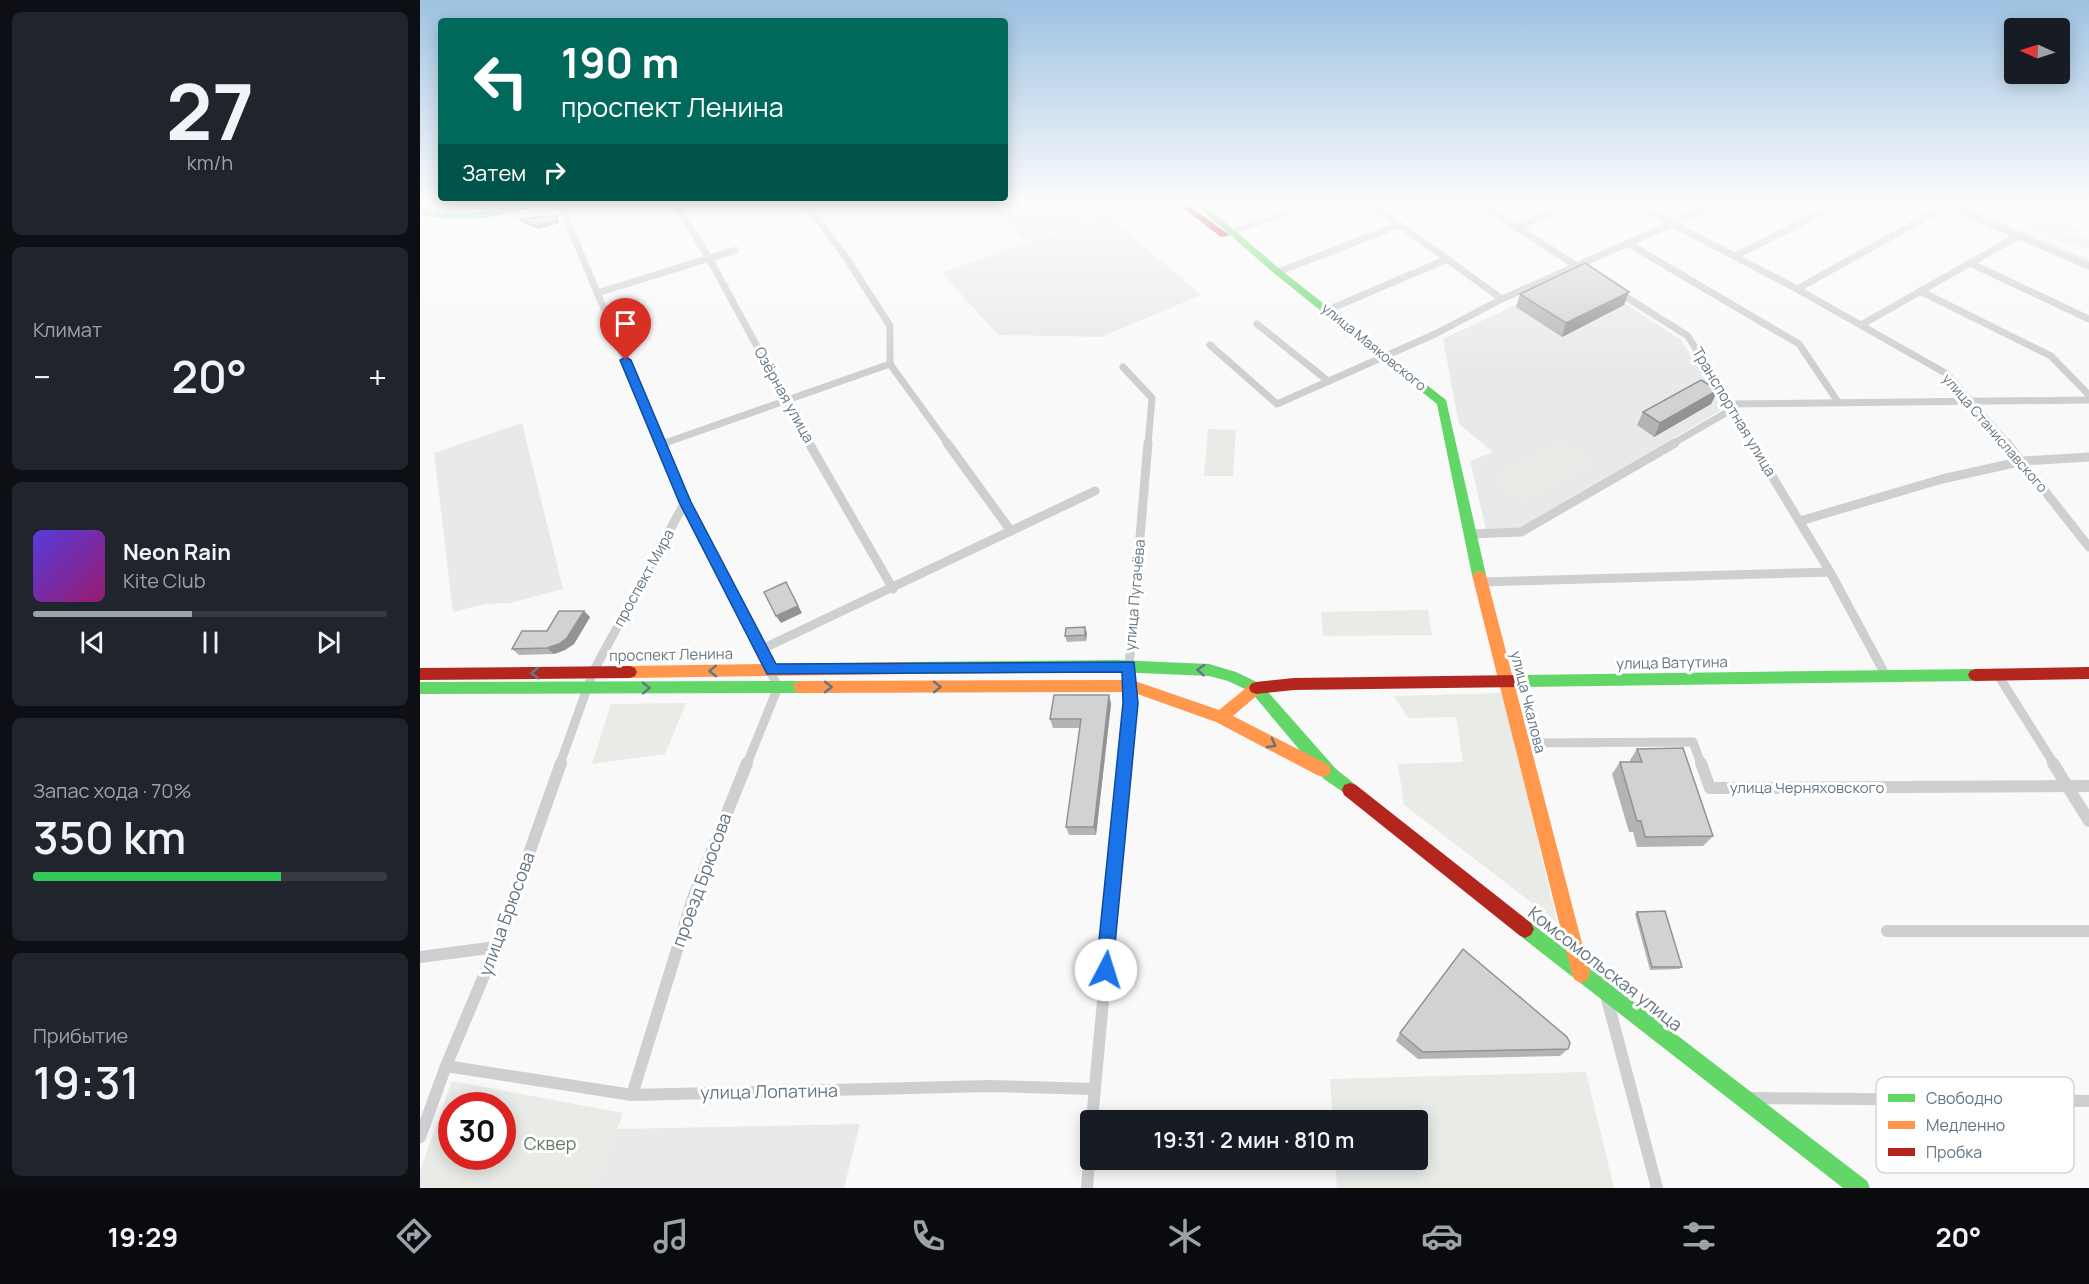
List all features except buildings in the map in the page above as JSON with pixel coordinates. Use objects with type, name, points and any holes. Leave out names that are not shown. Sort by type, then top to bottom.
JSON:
[{"type":"street","points":[[582,257],[685,502],[772,670],[778,687]]},
{"type":"street","points":[[846,257],[890,326],[890,364],[1011,531]]},
{"type":"street","name":"улица Маяковского","points":[[1259,257],[1386,356],[1442,403],[1448,436]]},
{"type":"street","points":[[1278,272],[1315,257]]},
{"type":"street","points":[[1563,257],[1592,276]]},
{"type":"street","points":[[1210,345],[1277,404],[1386,356],[1502,299],[1599,257]]},
{"type":"street","points":[[1652,257],[1799,344],[1838,402]]},
{"type":"street","name":"улица Станиславского","points":[[1738,257],[1947,374],[2022,461],[2089,547]]},
{"type":"street","points":[[1797,289],[1854,257]]},
{"type":"street","points":[[1861,325],[1980,257]]},
{"type":"street","points":[[2069,257],[2089,266]]},
{"type":"street","points":[[597,293],[709,258]]},
{"type":"street","name":"Озёрная улица","points":[[709,258],[786,402],[893,589]]},
{"type":"street","points":[[1328,310],[1447,259],[1502,299]]},
{"type":"street","points":[[1970,263],[2089,319]]},
{"type":"street","name":"Транспортная улица","points":[[1612,288],[1688,336],[1830,572],[1885,674]]},
{"type":"street","points":[[1920,291],[2051,356],[2089,395]]},
{"type":"street","points":[[1257,324],[1328,381]]},
{"type":"street","points":[[660,445],[890,364]]},
{"type":"street","name":"улица Пугачёва","points":[[1093,1110],[1132,686],[1129,666],[1152,398],[1123,366]]},
{"type":"street","points":[[1469,534],[1521,532],[1730,407],[1838,402],[2089,400]]},
{"type":"street","name":"улица Чкалова","points":[[1448,436],[1469,534],[1581,975]]},
{"type":"street","points":[[1800,521],[1942,479],[2022,461],[2089,457]]},
{"type":"street","points":[[760,650],[893,589],[1095,491]]},
{"type":"street","name":"проспект Мира","points":[[588,688],[593,672],[685,502]]},
{"type":"street","points":[[1481,582],[1830,572]]},
{"type":"street","name":"проспект Ленина","points":[[420,674],[1129,666],[1209,670],[1231,676],[1256,688]]},
{"type":"street","name":"улица Ватутина","points":[[1256,688],[1294,684],[1885,674],[2089,673]]},
{"type":"street","points":[[1998,675],[2089,821]]},
{"type":"street","points":[[420,688],[1132,686],[1221,717],[1256,688]]},
{"type":"street","name":"проезд Брюсова","points":[[632,1095],[693,898],[778,687]]},
{"type":"street","name":"улица Брюсова","points":[[420,1137],[446,1066],[496,947],[588,688]]},
{"type":"street","name":"Комсомольская улица","points":[[1256,688],[1330,774],[1581,975],[1860,1188]]},
{"type":"street","name":"Комсомольская улица","points":[[1221,717],[1330,774]]},
{"type":"street","name":"улица Черняховского","points":[[1522,743],[1693,742],[1710,788],[2089,786]]},
{"type":"street","points":[[1887,931],[2089,931]]},
{"type":"street","points":[[420,957],[496,947]]},
{"type":"street","points":[[1605,993],[1657,1188]]},
{"type":"street","name":"улица Лопатина","points":[[446,1066],[632,1095],[990,1086],[1095,1089]]},
{"type":"street","points":[[1742,1098],[1876,1099]]},
{"type":"street","points":[[2074,1101],[2089,1101]]},
{"type":"street","points":[[1088,1188],[1089,1170]]},
{"type":"shaded area","points":[[986,257],[1157,257],[1201,295],[1101,337],[998,335],[942,273]]},
{"type":"shaded area","points":[[2076,257],[2085,257],[2089,259],[2089,263]]},
{"type":"shaded area","points":[[1580,275],[1680,339],[1725,408],[1519,528],[1486,529],[1470,461],[1493,452],[1459,424],[1443,339]]},
{"type":"shaded area","points":[[522,423],[563,589],[510,603],[485,604],[453,612],[434,453]]},
{"type":"shaded area","points":[[860,1124],[844,1188],[596,1188],[617,1129]]},
{"type":"green space","points":[[1208,429],[1236,430],[1233,476],[1204,476]]},
{"type":"green space","points":[[1563,440],[1593,463],[1522,501],[1493,477]]},
{"type":"green space","points":[[1428,610],[1432,635],[1323,636],[1321,612]]},
{"type":"green space","points":[[1503,693],[1557,922],[1404,805],[1398,764],[1463,762],[1456,717],[1408,718],[1394,696]]},
{"type":"green space","points":[[686,703],[665,754],[592,764],[611,704]]},
{"type":"green space","points":[[1586,1072],[1614,1188],[1337,1188],[1336,1170],[1428,1170],[1428,1110],[1332,1110],[1330,1079]]},
{"type":"green space","name":"Сквер","points":[[452,1081],[511,1092],[448,1092]]},
{"type":"green space","name":"Сквер","points":[[516,1093],[623,1113],[596,1188],[420,1188],[420,1171],[438,1120],[438,1170],[516,1170]]},
{"type":"traffic: fast","points":[[1261,257],[1442,403],[1479,575]]},
{"type":"traffic: fast","points":[[907,668],[1116,666],[1209,670],[1231,676],[1256,688],[1330,774],[1350,790]]},
{"type":"traffic: fast","points":[[1521,681],[1975,675]]},
{"type":"traffic: fast","points":[[420,688],[800,687]]},
{"type":"traffic: fast","points":[[1525,929],[1860,1188]]},
{"type":"traffic: slow","points":[[1479,575],[1581,974]]},
{"type":"traffic: slow","points":[[630,672],[907,668]]},
{"type":"traffic: slow","points":[[800,687],[1132,686],[1221,717],[1323,770]]},
{"type":"traffic: slow","points":[[1221,717],[1256,688]]},
{"type":"traffic: jam","points":[[420,674],[630,672]]},
{"type":"traffic: jam","points":[[1975,675],[2089,673]]},
{"type":"traffic: jam","points":[[1256,688],[1294,684],[1521,681]]},
{"type":"traffic: jam","points":[[1350,790],[1525,929]]},
{"type":"route","points":[[626,360],[685,502],[772,670],[1129,666],[1132,686],[1106,970]]}]
